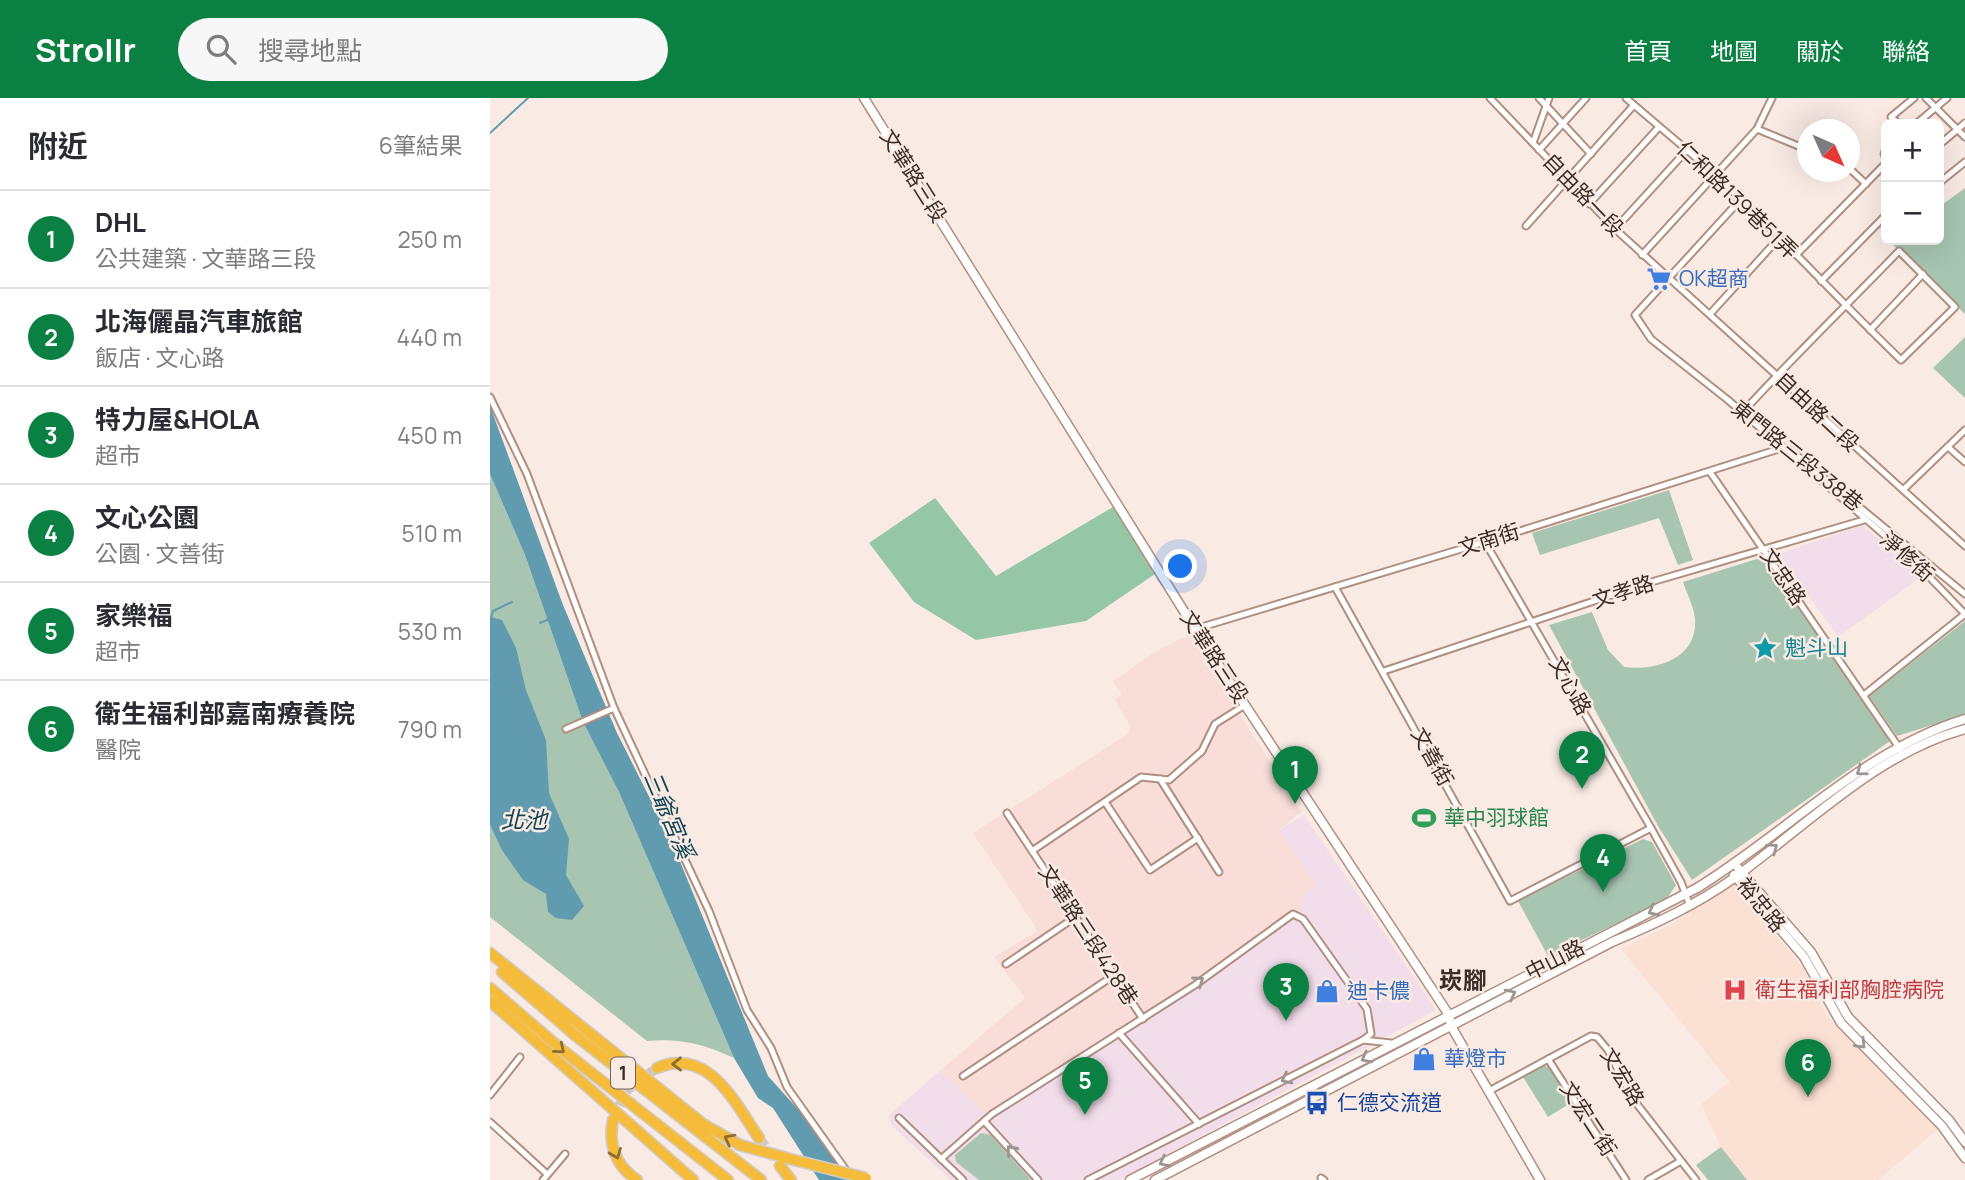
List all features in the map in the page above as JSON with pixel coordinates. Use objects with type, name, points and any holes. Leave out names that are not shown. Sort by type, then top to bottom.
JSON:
[{"type":"highway","points":[[490,953],[597,1042],[703,1124],[740,1145],[868,1179]]},
{"type":"highway","name":"1","points":[[490,961],[575,1035],[761,1180]]},
{"type":"highway","name":"1","points":[[490,988],[561,1049],[728,1180]]},
{"type":"highway","points":[[490,1001],[694,1180]]},
{"type":"highway","points":[[657,1068],[682,1063],[710,1073],[730,1094],[759,1138]]},
{"type":"highway","points":[[613,1121],[611,1135],[617,1158],[637,1180]]},
{"type":"highway","points":[[779,1166],[791,1180]]},
{"type":"street","name":"文華路三段","points":[[864,98],[1195,629],[1448,1015],[1451,1026],[1540,1180]]},
{"type":"street","points":[[1490,98],[1533,143]]},
{"type":"street","points":[[1539,98],[1591,154]]},
{"type":"street","name":"自由路一段","points":[[1549,98],[1533,143],[1589,204],[1669,278]]},
{"type":"street","points":[[1539,150],[1586,98]]},
{"type":"street","name":"仁和路139巷51弄","points":[[1626,98],[1741,199],[1901,360],[1955,307],[1923,274]]},
{"type":"street","points":[[1642,255],[1757,129],[1772,98]]},
{"type":"street","points":[[1893,119],[1891,117],[1914,98]]},
{"type":"street","points":[[1926,98],[1965,137]]},
{"type":"street","points":[[1922,119],[1947,98]]},
{"type":"street","points":[[1527,226],[1634,105]]},
{"type":"street","points":[[1944,141],[1965,123]]},
{"type":"street","points":[[1589,204],[1659,127]]},
{"type":"street","points":[[1757,129],[1797,145]]},
{"type":"street","points":[[1615,229],[1686,150]]},
{"type":"street","points":[[1940,182],[1965,162]]},
{"type":"street","points":[[1796,255],[1881,168]]},
{"type":"street","points":[[1860,178],[1866,184]]},
{"type":"street","points":[[1669,278],[1741,199]]},
{"type":"street","points":[[1821,281],[1881,220]]},
{"type":"street","points":[[1710,314],[1779,238]]},
{"type":"street","points":[[1742,413],[1899,251],[1923,274],[1870,330]]},
{"type":"street","name":"自由路二段","points":[[1669,278],[1965,546]]},
{"type":"street","name":"東門路三段338巷","points":[[1669,278],[1635,315],[1651,340],[1965,594]]},
{"type":"street","points":[[490,397],[527,474],[612,709],[709,911],[747,1010],[771,1048],[787,1087],[853,1180]]},
{"type":"street","points":[[1904,489],[1965,430]]},
{"type":"street","points":[[1948,447],[1965,462]]},
{"type":"street","name":"文南街","points":[[1195,629],[1485,542],[1782,448]]},
{"type":"street","name":"淨修街","points":[[1782,448],[1938,582],[1965,614]]},
{"type":"street","name":"文忠路","points":[[1710,472],[1900,749]]},
{"type":"street","name":"文孝路","points":[[1384,671],[1648,583],[1864,520]]},
{"type":"street","name":"文心路","points":[[1485,542],[1535,622],[1651,828],[1690,906]]},
{"type":"street","name":"文善街","points":[[1335,587],[1510,901],[1651,828]]},
{"type":"street","points":[[1864,695],[1965,614]]},
{"type":"street","name":"文華路三段428巷","points":[[1032,850],[1141,777],[1169,780],[1202,751],[1215,723],[1245,705]]},
{"type":"street","points":[[566,729],[612,709]]},
{"type":"street","name":"中山路","points":[[1130,1180],[1686,894],[1734,866],[1900,749],[1965,719]]},
{"type":"street","name":"中山路","points":[[1155,1180],[1451,1026],[1690,906],[1738,874],[1900,749],[1965,729]]},
{"type":"street","points":[[1160,779],[1219,872]]},
{"type":"street","points":[[1105,802],[1150,870],[1198,838]]},
{"type":"street","name":"文華路三段428巷","points":[[1007,813],[1116,974],[1143,1019]]},
{"type":"street","name":"裕忠路","points":[[1734,866],[1804,957],[1841,1023],[1942,1126],[1965,1158]]},
{"type":"street","name":"裕忠路","points":[[1767,908],[1811,952],[1848,1017],[1949,1120],[1965,1142]]},
{"type":"street","points":[[941,1159],[985,1121],[1032,1086],[1143,1019],[1293,914],[1303,919],[1367,1009],[1371,1034],[1088,1180]]},
{"type":"street","points":[[1006,964],[1077,916]]},
{"type":"street","points":[[963,1076],[1116,974]]},
{"type":"street","points":[[1119,1033],[1199,1124]]},
{"type":"street","name":"文宏路","points":[[1489,1091],[1591,1036],[1597,1037],[1608,1050],[1633,1099],[1696,1180]]},
{"type":"street","points":[[1363,1040],[1394,1044]]},
{"type":"street","points":[[492,1091],[520,1057]]},
{"type":"street","name":"文宏二街","points":[[1548,1059],[1626,1180]]},
{"type":"street","points":[[899,1118],[963,1180]]},
{"type":"street","points":[[985,1121],[1038,1180]]},
{"type":"street","points":[[490,1122],[547,1174]]},
{"type":"street","points":[[543,1180],[565,1154]]},
{"type":"street","points":[[1648,1180],[1681,1161]]},
{"type":"shaded area","points":[[1862,525],[1922,576],[1838,637],[1779,554]]},
{"type":"shaded area","points":[[1190,634],[1301,812],[1279,830],[1316,884],[1305,893],[1299,915],[1197,986],[989,1118],[941,1070],[1025,998],[994,957],[1038,931],[973,833],[1128,734],[1131,727],[1115,700],[1122,694],[1113,681],[1155,652]]},
{"type":"shaded area","points":[[1304,815],[1436,1010],[1120,1180],[951,1180],[893,1127],[888,1116],[941,1070],[989,1117],[1299,915],[1304,892],[1316,884],[1279,830]]},
{"type":"shaded area","points":[[1733,882],[1803,968],[1825,1013],[1938,1129],[1878,1180],[1747,1180],[1721,1147],[1701,1104],[1730,1082],[1621,949],[1676,922]]},
{"type":"green space","points":[[1965,188],[1965,314],[1893,245],[1944,245],[1944,203]]},
{"type":"green space","points":[[1965,337],[1965,398],[1933,368]]},
{"type":"green space","points":[[490,474],[525,555],[583,722],[619,792],[734,1058],[692,1043],[647,1041],[490,917]]},
{"type":"green space","points":[[1669,490],[1693,560],[1678,565],[1659,518],[1540,555],[1532,533]]},
{"type":"green space","points":[[935,498],[996,576],[1113,507],[1155,574],[1086,621],[976,640],[914,602],[869,543]]},
{"type":"green space","points":[[1763,557],[1890,741],[1692,880],[1658,826],[1549,625],[1592,612],[1608,650],[1624,667],[1661,664],[1682,653],[1690,644],[1694,633],[1694,614],[1683,582]]},
{"type":"green space","points":[[1965,621],[1965,715],[1897,736],[1869,696]]},
{"type":"green space","points":[[1643,839],[1652,842],[1676,885],[1666,900],[1548,956],[1518,901]]},
{"type":"green space","points":[[1544,1065],[1555,1071],[1574,1101],[1548,1117],[1523,1077]]},
{"type":"green space","points":[[981,1133],[991,1135],[1031,1180],[979,1180],[956,1162],[955,1155]]},
{"type":"green space","points":[[1721,1147],[1747,1180],[1708,1180],[1696,1165]]},
{"type":"water","points":[[490,406],[563,605],[617,733],[672,842],[768,1076],[804,1116],[849,1180],[819,1180],[773,1108],[758,1098],[734,1058],[619,792],[583,722],[525,555],[490,474]]},
{"type":"water","name":"北池","points":[[490,617],[502,620],[516,648],[526,690],[546,740],[549,793],[569,839],[566,875],[584,906],[572,920],[556,918],[548,912],[546,894],[523,880],[502,850],[490,825]]},
{"type":"waterway","points":[[490,133],[528,98]]},
{"type":"waterway","points":[[490,622],[493,611],[512,602]]},
{"type":"waterway","points":[[540,623],[549,619]]},
{"type":"tunnel","points":[[613,1119],[628,1089],[657,1068]]},
{"type":"tunnel","points":[[759,1138],[780,1166]]},
{"type":"place","name":"OK超商","points":[[1659,279]]},
{"type":"place","name":"魁斗山","points":[[1765,648]]},
{"type":"place","name":"北海儷晶汽車旅館","points":[[1582,789]]},
{"type":"place","name":"DHL","points":[[1295,804]]},
{"type":"place","name":"華中羽球館","points":[[1424,818]]},
{"type":"place","name":"文心公園","points":[[1603,892]]},
{"type":"place","name":"衛生福利部胸腔病院","points":[[1735,990]]},
{"type":"place","name":"迪卡儂","points":[[1327,991]]},
{"type":"place","name":"特力屋&HOLA","points":[[1286,1021]]},
{"type":"place","name":"華燈市","points":[[1424,1059]]},
{"type":"place","name":"衛生福利部嘉南療養院","points":[[1808,1097]]},
{"type":"place","name":"仁德交流道","points":[[1317,1103]]},
{"type":"place","name":"家樂福","points":[[1085,1115]]},
{"type":"district","name":"崁腳","points":[[1463,981]]},
{"type":"water label","name":"三爺宮溪","points":[[669,815]]}]
